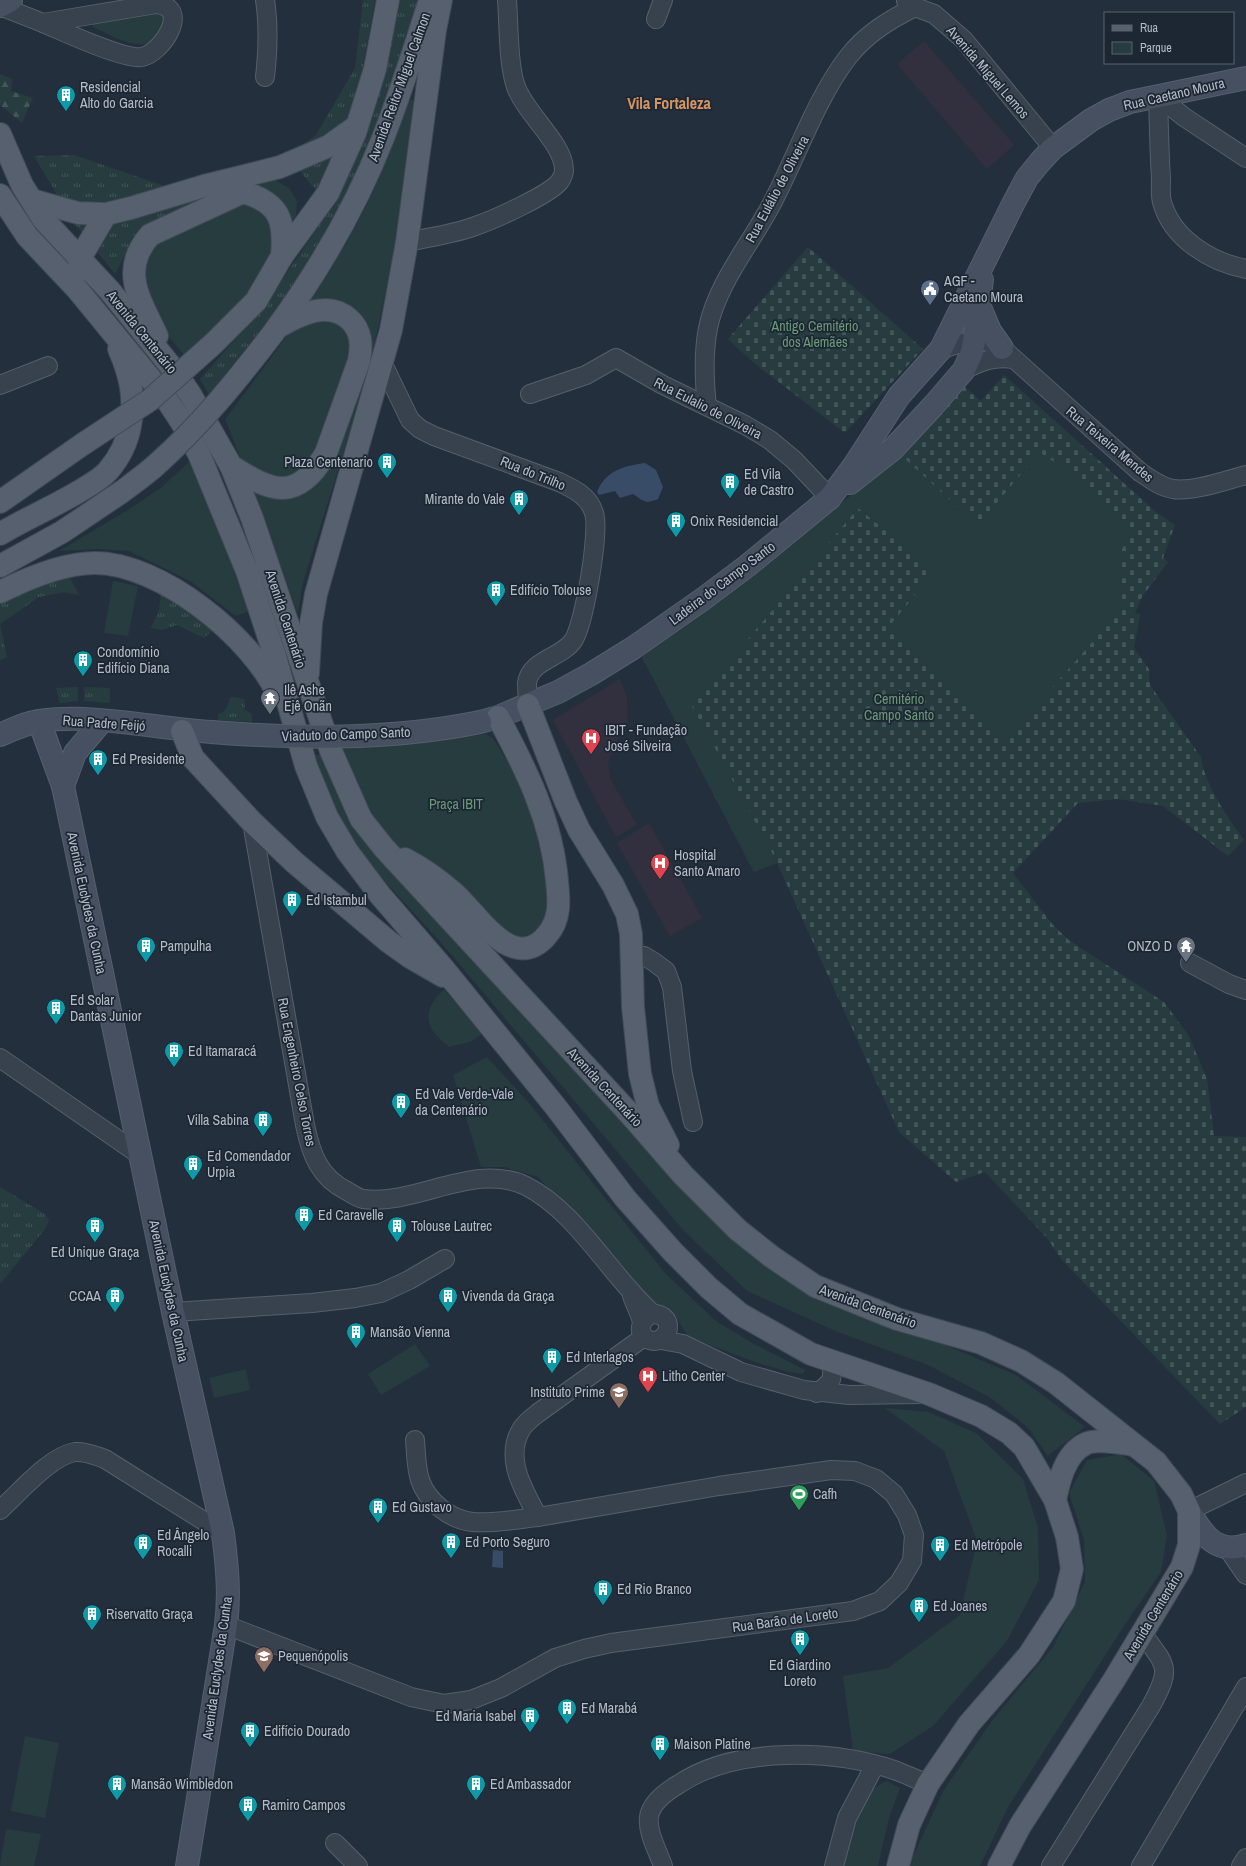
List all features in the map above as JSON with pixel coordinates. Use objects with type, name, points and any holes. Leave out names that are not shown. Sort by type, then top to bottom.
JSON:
[{"type":"main road","points":[[0,6],[11,0]]},
{"type":"main road","name":"Avenida Reitor Miguel Calmon","points":[[0,502],[83,444],[150,400],[213,344],[256,301],[282,256],[328,193],[357,126],[375,69],[388,0]]},
{"type":"main road","name":"Avenida Reitor Miguel Calmon","points":[[0,566],[62,532],[120,493],[156,465],[217,403],[276,330],[328,251],[363,182],[383,139],[402,88],[430,0]]},
{"type":"main road","points":[[307,682],[311,623],[316,594],[391,330],[407,242],[435,30],[441,0]]},
{"type":"main road","name":"Rua Caetano Moura","points":[[986,259],[1027,178],[1053,148],[1073,133],[1109,110],[1130,102],[1246,78]]},
{"type":"main road","points":[[32,200],[78,213],[106,214],[280,167],[330,146],[357,126]]},
{"type":"main road","name":"Avenida Centenário","points":[[0,134],[22,185],[43,219],[110,290],[173,369],[190,394],[231,466],[270,570],[331,751],[361,819],[384,848],[629,1113],[683,1175],[738,1230],[772,1257],[815,1286],[897,1319],[980,1343],[1021,1361],[1056,1383],[1156,1462],[1181,1494],[1189,1511],[1189,1545],[1182,1568],[1094,1712],[1020,1826],[999,1866]]},
{"type":"main road","points":[[173,369],[140,299],[133,274],[135,260],[141,246],[150,235],[243,192],[260,197],[278,214],[282,225],[282,256]]},
{"type":"main road","name":"Avenida Centenário","points":[[0,195],[27,236],[77,290],[163,394],[182,423],[199,454],[246,571],[274,653],[306,766],[327,817],[346,851],[380,895],[455,983],[555,1106],[625,1198],[683,1262],[709,1288],[740,1314],[811,1354],[830,1362],[929,1394],[981,1416],[1009,1433],[1024,1447],[1055,1500],[1067,1537],[1072,1569],[1064,1601],[1029,1655],[969,1724],[928,1784],[909,1825],[898,1866]]},
{"type":"main road","points":[[77,290],[80,258],[106,214]]},
{"type":"main road","points":[[830,498],[893,449],[964,370],[974,341],[978,302],[986,259]]},
{"type":"main road","name":"Ladeira do Campo Santo","points":[[489,720],[528,705],[591,674],[633,648],[734,575],[830,498],[855,464],[899,396],[939,353],[986,259]]},
{"type":"main road","points":[[978,302],[990,331],[1007,354]]},
{"type":"main road","points":[[231,466],[257,482],[270,487],[283,488],[294,486],[308,479],[326,454],[360,361],[362,346],[360,335],[354,324],[345,315],[334,310],[321,310],[306,313],[276,330]]},
{"type":"main road","points":[[0,534],[93,483],[107,472],[120,455],[128,439],[132,416],[132,388],[127,367],[112,331]]},
{"type":"main road","points":[[939,353],[960,365],[964,370]]},
{"type":"main road","points":[[890,410],[890,422],[894,427],[904,432],[910,431]]},
{"type":"main road","points":[[0,592],[42,574],[72,566],[94,563],[114,564],[140,572],[167,585],[227,627],[245,645],[273,684],[300,743]]},
{"type":"main road","points":[[528,705],[576,823],[620,896],[632,934],[633,1007],[640,1074],[648,1106],[683,1175]]},
{"type":"main road","name":"Rua Padre Feijó","points":[[0,735],[17,727],[40,721],[61,719],[102,721],[211,732]]},
{"type":"main road","points":[[384,848],[416,865],[438,880],[463,902],[495,936],[506,943],[518,948],[530,947],[540,943],[556,921],[558,909],[556,866],[551,838],[531,781],[489,720]]},
{"type":"main road","name":"Viaduto do Campo Santo","points":[[211,732],[255,736],[390,734],[446,729],[489,720]]},
{"type":"main road","name":"Avenida Euclydes da Cunha","points":[[40,721],[63,786],[173,1312],[223,1533],[227,1564],[228,1592],[226,1625],[187,1866]]},
{"type":"main road","points":[[63,786],[75,753],[102,721]]},
{"type":"main road","points":[[182,730],[193,758],[252,822],[294,862],[389,942],[410,957],[455,983]]},
{"type":"main road","points":[[1055,1500],[1062,1474],[1069,1460],[1085,1444],[1105,1441],[1134,1445]]},
{"type":"main road","points":[[1189,1511],[1205,1537],[1215,1544],[1236,1546]]},
{"type":"street","points":[[265,0],[268,18],[269,47],[265,77]]},
{"type":"street","points":[[407,242],[477,226],[513,210],[552,189],[561,181],[565,171],[563,160],[558,150],[523,103],[516,86],[512,66],[507,0]]},
{"type":"street","points":[[656,20],[663,0]]},
{"type":"street","name":"Avenida Miguel Lemos","points":[[910,3],[934,14],[958,35],[1053,148]]},
{"type":"street","name":"Rua Eulálio de Oliveira","points":[[707,406],[704,379],[704,356],[708,327],[716,303],[730,275],[770,207],[831,83],[848,57],[868,35],[910,3]]},
{"type":"street","points":[[0,6],[42,23],[119,53],[133,57],[142,57],[158,47],[171,28],[174,18],[172,12],[168,8],[156,4],[42,23]]},
{"type":"street","points":[[1158,96],[1184,117],[1246,158]]},
{"type":"street","points":[[1158,96],[1162,202],[1172,225],[1189,242],[1209,256],[1231,266],[1246,269]]},
{"type":"street","name":"Rua Teixeira Mendes","points":[[939,353],[974,341],[987,341],[1007,354],[1140,472],[1156,483],[1173,489],[1194,488],[1246,475]]},
{"type":"street","points":[[964,370],[992,358],[1002,357],[1007,354]]},
{"type":"street","name":"Rua Eulalio de Oliveira","points":[[530,394],[586,375],[616,358],[663,385],[745,425],[770,440],[794,460],[830,498]]},
{"type":"street","name":"Rua do Trilho","points":[[382,364],[406,414],[420,429],[434,436],[559,482],[576,490],[588,500],[595,514],[596,535],[584,612],[577,633],[572,642],[563,651],[537,666],[530,673],[527,683],[528,705]]},
{"type":"street","points":[[0,385],[48,366]]},
{"type":"street","name":"Rua Engenheiro Celso Torres","points":[[252,822],[305,1125],[311,1151],[324,1175],[339,1187],[361,1199],[388,1200],[471,1180],[503,1178],[526,1186],[548,1200],[581,1231],[630,1292],[654,1328],[683,1344],[742,1372],[781,1385],[817,1393],[849,1395],[929,1394]]},
{"type":"street","points":[[632,955],[644,956],[654,962],[666,972],[672,987],[682,1071],[693,1122]]},
{"type":"street","points":[[1190,963],[1230,984],[1246,990]]},
{"type":"street","points":[[0,1058],[140,1155]]},
{"type":"street","points":[[173,1312],[312,1303],[355,1298],[381,1293],[409,1280],[445,1259]]},
{"type":"street","points":[[538,1517],[518,1477],[514,1461],[515,1443],[522,1427],[538,1413],[654,1328]]},
{"type":"street","points":[[817,1393],[829,1384],[833,1376],[830,1362]]},
{"type":"street","name":"Rua Barão de Loreto","points":[[226,1625],[411,1696],[444,1704],[471,1700],[501,1688],[556,1658],[584,1649],[612,1643],[853,1611],[880,1601],[900,1583],[912,1561],[914,1535],[904,1510],[894,1494],[876,1479],[855,1471],[824,1471],[719,1486],[538,1517],[472,1522],[450,1515],[432,1501],[420,1481],[416,1464],[415,1440]]},
{"type":"street","points":[[0,1510],[47,1467],[63,1457],[75,1452],[87,1453],[105,1459],[223,1533]]},
{"type":"street","points":[[1189,1511],[1246,1483]]},
{"type":"street","points":[[1236,1546],[1246,1575]]},
{"type":"street","points":[[1051,1866],[1151,1706],[1164,1680],[1165,1669],[1162,1660],[1142,1634]]},
{"type":"street","points":[[1141,1866],[1246,1687]]},
{"type":"street","points":[[663,1866],[648,1826],[649,1815],[656,1802],[666,1792],[685,1780],[711,1768],[741,1760],[770,1755],[801,1755],[837,1758],[875,1765],[896,1771],[928,1784]]},
{"type":"street","points":[[834,1866],[848,1818],[875,1765]]},
{"type":"street","points":[[335,1843],[358,1866]]},
{"type":"street","points":[[1241,1866],[1246,1858]]},
{"type":"shaded area","points":[[924,41],[1014,145],[987,169],[897,64]]},
{"type":"shaded area","name":"IBIT - Fundação José Silveira","points":[[620,679],[627,697],[628,723],[614,746],[608,763],[610,779],[637,825],[616,837],[553,720]]},
{"type":"shaded area","name":"Hospital Santo Amaro","points":[[649,823],[702,918],[670,936],[617,843]]},
{"type":"green space","points":[[363,0],[375,0],[358,95],[316,191],[288,156],[316,135],[355,68]]},
{"type":"green space","points":[[398,0],[423,0],[393,84],[338,217],[275,312],[209,394],[200,379],[263,308],[329,211],[382,80]]},
{"type":"green space","points":[[163,12],[168,20],[150,43],[135,44],[127,42],[93,27],[93,22]]},
{"type":"green space","points":[[0,74],[12,79],[11,91],[33,98],[22,123],[0,105]]},
{"type":"green space","points":[[410,99],[415,102],[397,237],[369,370],[302,586],[298,614],[257,499],[225,419],[284,340],[339,256],[381,174]]},
{"type":"green space","points":[[74,155],[197,197],[223,192],[146,224],[127,251],[115,274],[73,222],[34,156]]},
{"type":"green space","points":[[270,177],[289,188],[297,201],[296,219],[250,292],[185,356],[164,331],[141,280],[146,262],[158,243],[228,196]]},
{"type":"green space","name":"Antigo Cemitério dos Alemães","points":[[808,247],[923,349],[845,433],[755,364],[728,339]]},
{"type":"green space","name":"Cemitério Campo Santo","points":[[1004,375],[1156,512],[1175,525],[1163,558],[1168,562],[1142,597],[1135,613],[1140,615],[1134,648],[1149,669],[1150,685],[1201,757],[1203,767],[1212,789],[1224,811],[1244,840],[1228,856],[1163,806],[1118,799],[1078,803],[1013,873],[1053,925],[1070,941],[1164,1002],[1189,1036],[1207,1079],[1214,1136],[1246,1137],[1246,1407],[1220,1424],[1061,1259],[1047,1238],[985,1172],[956,1182],[899,1132],[777,863],[754,872],[642,657],[902,456],[965,387],[981,401]]},
{"type":"green space","points":[[1039,452],[1062,467],[1133,530],[1118,556],[1123,607],[1007,739],[887,629],[935,571],[858,508],[692,706],[777,862],[754,872],[642,657],[902,456],[978,526]]},
{"type":"green space","points":[[190,461],[209,503],[249,611],[236,616],[190,581],[129,551],[98,549],[59,551],[128,510],[162,487]]},
{"type":"green space","points":[[67,573],[79,595],[64,592],[39,597],[0,624],[0,601]]},
{"type":"green space","points":[[113,581],[138,586],[128,636],[104,633]]},
{"type":"green space","points":[[161,594],[214,629],[204,638],[177,625],[161,630],[151,628],[159,610]]},
{"type":"green space","points":[[0,624],[7,657],[0,660]]},
{"type":"green space","points":[[78,687],[78,701],[60,703],[56,688]]},
{"type":"green space","points":[[84,687],[110,688],[110,703],[84,701]]},
{"type":"green space","points":[[234,697],[244,699],[245,710],[252,714],[252,722],[218,720],[218,714],[225,711],[230,698]]},
{"type":"green space","name":"Praça IBIT","points":[[486,734],[493,738],[523,786],[546,865],[548,923],[534,946],[518,943],[390,849],[338,748]]},
{"type":"green space","points":[[324,754],[358,824],[731,1235],[931,1339],[1016,1375],[1085,1427],[1048,1456],[1028,1428],[991,1398],[928,1365],[840,1333],[747,1291],[684,1231],[444,946],[389,886],[357,847],[338,814],[310,755]]},
{"type":"green space","points":[[444,990],[485,1032],[470,1042],[449,1047],[436,1035],[430,1025],[429,1014],[432,1003]]},
{"type":"green space","points":[[487,1057],[529,1103],[665,1273],[716,1321],[754,1344],[805,1370],[803,1374],[788,1372],[752,1361],[689,1337],[672,1312],[654,1302],[538,1177],[504,1167],[481,1167],[453,1075]]},
{"type":"green space","points":[[0,1187],[45,1214],[49,1220],[45,1229],[0,1284]]},
{"type":"green space","points":[[415,1344],[430,1366],[381,1395],[368,1374]]},
{"type":"green space","points":[[246,1369],[250,1390],[214,1398],[209,1378]]},
{"type":"green space","points":[[885,1408],[929,1412],[976,1433],[1023,1479],[1038,1528],[1039,1580],[1007,1641],[933,1726],[890,1754],[853,1751],[843,1676],[888,1668],[960,1615],[977,1541],[944,1451]]},
{"type":"green space","points":[[1121,1454],[1154,1481],[1167,1535],[1161,1572],[1124,1626],[1008,1807],[980,1866],[910,1866],[943,1791],[991,1722],[1053,1647],[1085,1582],[1084,1540],[1069,1493],[1087,1460]]},
{"type":"green space","points":[[25,1736],[59,1743],[45,1818],[11,1811]]},
{"type":"green space","points":[[886,1781],[900,1788],[889,1818],[878,1866],[841,1866],[856,1812],[868,1792]]},
{"type":"green space","points":[[6,1829],[41,1834],[34,1866],[0,1866]]},
{"type":"water","points":[[645,463],[656,470],[663,487],[658,499],[648,502],[633,494],[620,498],[615,491],[599,495],[597,492],[605,479],[616,470]]},
{"type":"water","points":[[493,1550],[503,1551],[503,1568],[492,1567]]},
{"type":"place","name":"Residencial Alto do Garcia","points":[[66,112]]},
{"type":"place","name":"AGF - Caetano Moura","points":[[930,306]]},
{"type":"place","name":"Plaza Centenario","points":[[387,479]]},
{"type":"place","name":"Ed Vila de Castro","points":[[730,499]]},
{"type":"place","name":"Mirante do Vale","points":[[519,516]]},
{"type":"place","name":"Onix Residencial","points":[[676,538]]},
{"type":"place","name":"Edifício Tolouse","points":[[496,607]]},
{"type":"place","name":"Condomínio Edifício Diana","points":[[83,677]]},
{"type":"place","name":"Ilê Ashe Ejê Onãn","points":[[270,715]]},
{"type":"place","name":"IBIT - Fundação José Silveira","points":[[591,755]]},
{"type":"place","name":"Ed Presidente","points":[[98,776]]},
{"type":"place","name":"Hospital Santo Amaro","points":[[660,880]]},
{"type":"place","name":"Ed Istambul","points":[[292,917]]},
{"type":"place","name":"Pampulha","points":[[146,963]]},
{"type":"place","name":"ONZO D","points":[[1186,963]]},
{"type":"place","name":"Ed Solar Dantas Junior","points":[[56,1025]]},
{"type":"place","name":"Ed Itamaracá","points":[[174,1068]]},
{"type":"place","name":"Ed Vale Verde-Vale da Centenário","points":[[401,1119]]},
{"type":"place","name":"Villa Sabina","points":[[263,1137]]},
{"type":"place","name":"Ed Comendador Urpia","points":[[193,1181]]},
{"type":"place","name":"Ed Caravelle","points":[[304,1232]]},
{"type":"place","name":"Ed Unique Graça","points":[[95,1243]]},
{"type":"place","name":"Tolouse Lautrec","points":[[397,1243]]},
{"type":"place","name":"CCAA","points":[[115,1313]]},
{"type":"place","name":"Vivenda da Graça","points":[[448,1313]]},
{"type":"place","name":"Mansão Vienna","points":[[356,1349]]},
{"type":"place","name":"Ed Interlagos","points":[[552,1374]]},
{"type":"place","name":"Litho Center","points":[[648,1393]]},
{"type":"place","name":"Instituto Prime","points":[[619,1409]]},
{"type":"place","name":"Cafh","points":[[799,1511]]},
{"type":"place","name":"Ed Gustavo","points":[[378,1524]]},
{"type":"place","name":"Ed Porto Seguro","points":[[451,1559]]},
{"type":"place","name":"Ed Ângelo Rocalli","points":[[143,1560]]},
{"type":"place","name":"Ed Metrópole","points":[[940,1562]]},
{"type":"place","name":"Ed Rio Branco","points":[[603,1606]]},
{"type":"place","name":"Ed Joanes","points":[[919,1623]]},
{"type":"place","name":"Riservatto Graça","points":[[92,1631]]},
{"type":"place","name":"Ed Giardino Loreto","points":[[800,1656]]},
{"type":"place","name":"Pequenópolis","points":[[264,1673]]},
{"type":"place","name":"Ed Marabá","points":[[567,1725]]},
{"type":"place","name":"Ed Maria Isabel","points":[[530,1733]]},
{"type":"place","name":"Edifício Dourado","points":[[250,1748]]},
{"type":"place","name":"Maison Platine","points":[[660,1761]]},
{"type":"place","name":"Mansão Wimbledon","points":[[117,1801]]},
{"type":"place","name":"Ed Ambassador","points":[[476,1801]]},
{"type":"place","name":"Ramiro Campos","points":[[248,1822]]},
{"type":"district","name":"Vila Fortaleza","points":[[669,103]]}]
